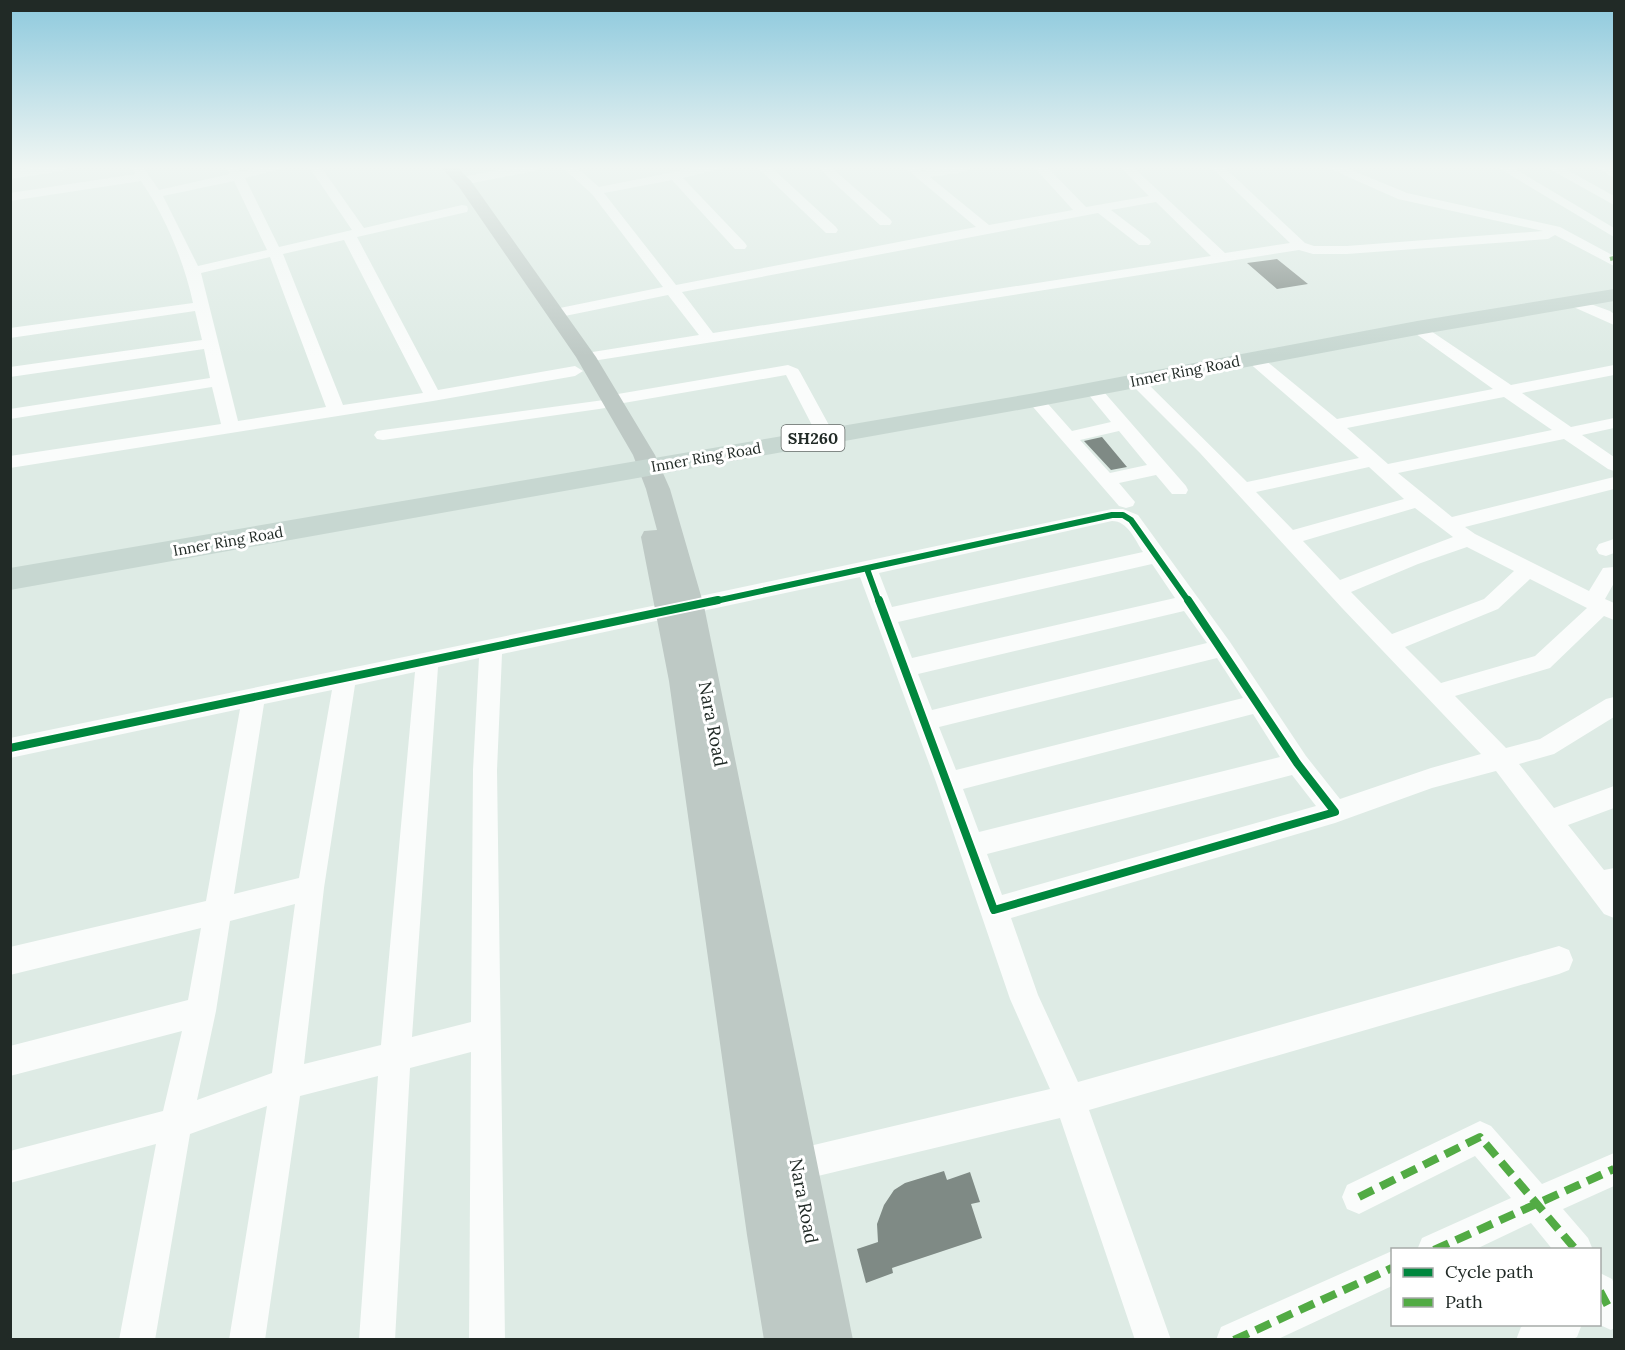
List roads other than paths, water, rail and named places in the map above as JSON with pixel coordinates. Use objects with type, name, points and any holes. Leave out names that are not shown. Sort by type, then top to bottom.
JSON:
[{"type":"highway","name":"Inner Ring Road","points":[[10,579],[820,427],[996,398],[1328,334],[1614,286]]},
{"type":"highway","name":"Inner Ring Road","points":[[10,564],[234,524],[1035,400],[1417,328],[1574,302],[1612,311]]},
{"type":"main road","name":"Nara Road","points":[[481,230],[514,290],[581,364]]},
{"type":"main road","name":"Nara Road","points":[[491,230],[555,313],[581,364],[605,402],[614,429],[637,463],[646,505],[680,608],[797,1165],[830,1340]]},
{"type":"main road","name":"Nara Road","points":[[680,608],[684,681],[768,1235],[787,1340]]},
{"type":"street","points":[[173,230],[193,272],[230,426]]},
{"type":"street","points":[[264,230],[275,252],[336,410]]},
{"type":"street","points":[[353,230],[433,396]]},
{"type":"street","points":[[193,272],[355,234],[364,230]]},
{"type":"street","points":[[626,230],[710,339]]},
{"type":"street","points":[[725,230],[740,246]]},
{"type":"street","points":[[555,313],[981,230]]},
{"type":"street","points":[[1128,230],[1144,242]]},
{"type":"street","points":[[1192,230],[1222,258]]},
{"type":"street","points":[[1283,230],[1300,246]]},
{"type":"street","points":[[1555,230],[1611,259]]},
{"type":"street","points":[[10,462],[433,396],[710,339],[1300,246],[1313,250],[1347,250],[1550,235]]},
{"type":"street","points":[[10,333],[202,306]]},
{"type":"street","points":[[1417,328],[1614,465]]},
{"type":"street","points":[[10,372],[210,343]]},
{"type":"street","points":[[1253,358],[1334,425],[1447,525],[1468,539],[1527,570],[1603,606]]},
{"type":"street","points":[[383,435],[605,402],[788,370],[792,372],[820,427]]},
{"type":"street","points":[[1334,425],[1614,370]]},
{"type":"street","points":[[1135,380],[1206,449],[1389,644],[1501,759],[1549,821],[1609,890]]},
{"type":"street","points":[[10,414],[220,381]]},
{"type":"street","points":[[1091,388],[1179,490]]},
{"type":"street","points":[[1035,400],[1126,502]]},
{"type":"street","points":[[1242,489],[1614,423]]},
{"type":"street","points":[[1068,437],[1123,425]]},
{"type":"street","points":[[1106,480],[1160,468]]},
{"type":"street","points":[[1447,525],[1614,483]]},
{"type":"street","points":[[1290,538],[1418,501]]},
{"type":"street","points":[[10,748],[490,649],[1112,515],[1123,515],[1131,520],[1190,602],[1297,763],[1335,812]]},
{"type":"street","points":[[1338,590],[1412,559],[1468,539]]},
{"type":"street","points":[[884,616],[1156,556]]},
{"type":"street","points":[[867,569],[948,782],[1025,999],[1070,1100],[1153,1340]]},
{"type":"street","points":[[1389,644],[1491,604],[1527,570]]},
{"type":"street","points":[[1436,693],[1542,662],[1603,606],[1610,573]]},
{"type":"street","points":[[904,669],[1190,602]]},
{"type":"street","points":[[925,721],[1222,648]]},
{"type":"street","points":[[487,1340],[485,770],[490,649]]},
{"type":"street","points":[[377,1340],[395,1057],[427,661]]},
{"type":"street","points":[[247,1340],[286,1084],[311,888],[345,678]]},
{"type":"street","points":[[137,1340],[176,1124],[201,1011],[254,698]]},
{"type":"street","points":[[948,782],[1257,704]]},
{"type":"street","points":[[994,910],[1335,812],[1431,778],[1546,747],[1614,706]]},
{"type":"street","points":[[971,846],[1297,763]]},
{"type":"street","points":[[1549,821],[1614,797]]},
{"type":"street","points":[[10,961],[311,888]]},
{"type":"street","points":[[797,1165],[1070,1100],[1559,960]]},
{"type":"street","points":[[10,1061],[201,1011]]},
{"type":"street","points":[[10,1167],[176,1124],[286,1084],[486,1033]]},
{"type":"street","points":[[1359,1197],[1480,1137],[1574,1248]]},
{"type":"street","points":[[1438,1248],[1614,1169]]},
{"type":"street","points":[[1234,1340],[1391,1268]]},
{"type":"street","points":[[1534,1340],[1560,1326]]}]
